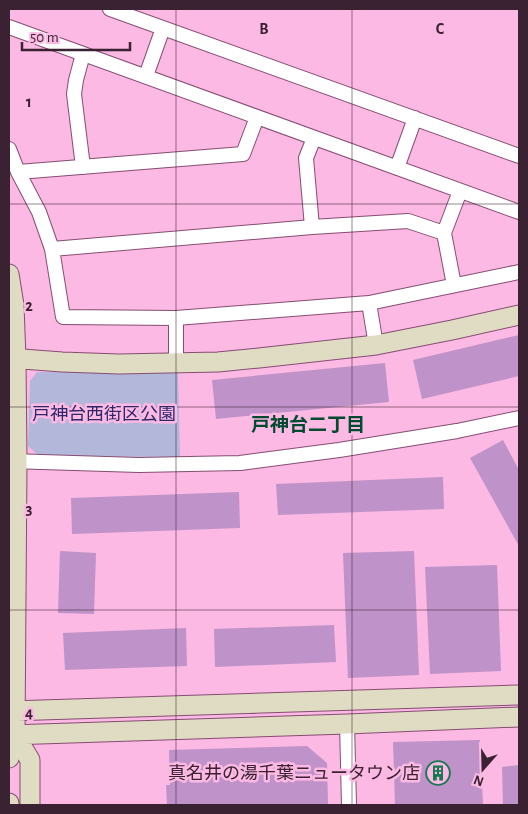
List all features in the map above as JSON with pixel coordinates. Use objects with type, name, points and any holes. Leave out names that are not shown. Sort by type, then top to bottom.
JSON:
[{"type":"street","points":[[110,9],[519,156]]},
{"type":"street","points":[[9,27],[519,212]]},
{"type":"street","points":[[146,76],[164,28]]},
{"type":"street","points":[[83,54],[74,94],[83,167]]},
{"type":"street","points":[[18,172],[244,154],[257,117]]},
{"type":"street","points":[[397,168],[415,118]]},
{"type":"street","points":[[312,227],[306,158],[314,138]]},
{"type":"street","points":[[9,149],[18,172],[39,212],[52,249],[63,317],[176,318],[369,303],[519,272]]},
{"type":"street","points":[[454,285],[444,233],[460,191]]},
{"type":"street","points":[[52,249],[312,227],[408,221],[444,233]]},
{"type":"street","points":[[9,274],[14,305],[12,735],[9,758]]},
{"type":"street","points":[[369,303],[376,345]]},
{"type":"street","points":[[13,359],[119,364],[218,362],[376,345],[519,316]]},
{"type":"street","points":[[176,318],[176,362]]},
{"type":"street","points":[[13,461],[139,465],[240,463],[457,432],[519,418]]},
{"type":"street","points":[[12,711],[519,695]]},
{"type":"street","points":[[12,735],[519,717]]},
{"type":"street","points":[[347,724],[349,805]]},
{"type":"street","points":[[12,735],[30,760],[30,805]]},
{"type":"green space","name":"戸神台西街区公園","points":[[37,372],[178,373],[180,457],[39,456],[28,446],[30,381]]},
{"type":"building","points":[[519,335],[519,376],[422,399],[413,360]]},
{"type":"building","points":[[385,363],[389,402],[216,419],[212,380]]},
{"type":"building","points":[[503,440],[519,470],[519,546],[470,458]]},
{"type":"building","points":[[443,477],[444,509],[278,515],[276,484]]},
{"type":"building","points":[[239,492],[240,528],[72,534],[71,498]]},
{"type":"building","points":[[60,551],[96,553],[94,614],[58,613]]},
{"type":"building","points":[[414,551],[419,675],[348,678],[343,553]]},
{"type":"building","points":[[497,565],[501,671],[430,674],[425,567]]},
{"type":"building","points":[[334,625],[336,662],[215,667],[214,629]]},
{"type":"building","points":[[186,628],[187,666],[65,670],[63,633]]},
{"type":"building","name":"真名井の湯千葉ニュータウン店","points":[[480,740],[483,805],[395,805],[393,742]]},
{"type":"building","points":[[307,746],[327,763],[328,805],[167,805],[166,785],[170,785],[169,750]]},
{"type":"building","points":[[519,765],[519,805],[503,805],[502,767]]},
{"type":"place","name":"真名井の湯千葉ニュータウン店","points":[[438,773]]},
{"type":"district","name":"戸神台二丁目","points":[[308,424]]}]
